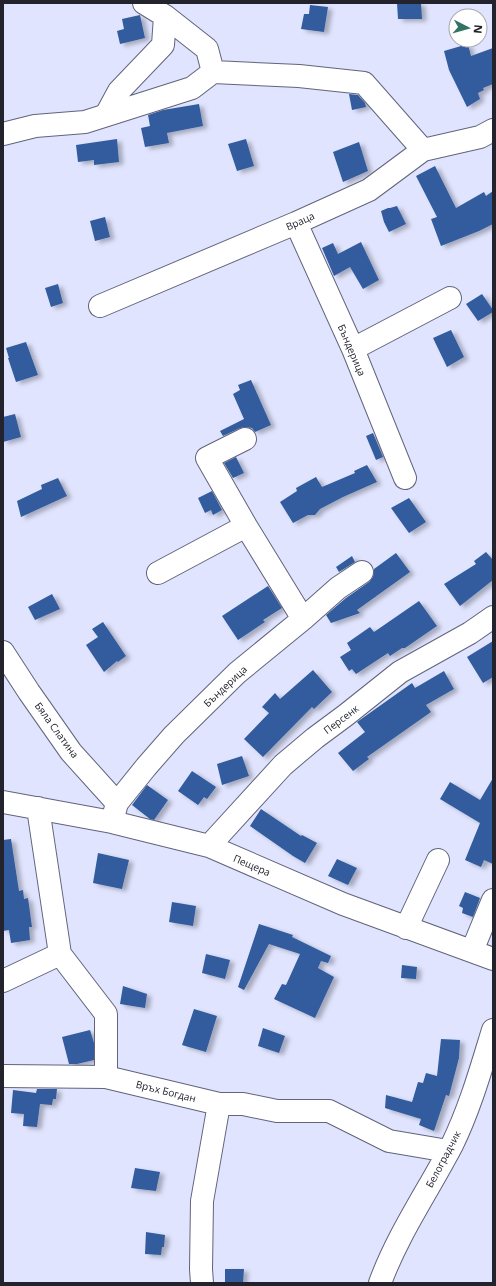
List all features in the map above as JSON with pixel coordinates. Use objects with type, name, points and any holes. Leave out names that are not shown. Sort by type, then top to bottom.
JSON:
[{"type":"street","points":[[144,3],[165,16],[207,49],[213,72]]},
{"type":"street","points":[[106,115],[119,91],[163,45],[165,16]]},
{"type":"street","points":[[3,134],[35,126],[85,122],[192,88],[213,72],[299,76],[364,83],[423,150]]},
{"type":"street","name":"Враца","points":[[100,306],[296,223],[369,190],[423,150],[480,137],[493,130]]},
{"type":"street","name":"Бъндерица","points":[[296,223],[353,349],[405,478]]},
{"type":"street","points":[[353,349],[450,298]]},
{"type":"street","points":[[245,439],[207,458],[246,526],[303,618]]},
{"type":"street","points":[[158,573],[246,526]]},
{"type":"street","name":"Бъндерица","points":[[114,812],[146,767],[174,735],[237,673],[338,588],[362,572]]},
{"type":"street","name":"Персенк","points":[[209,846],[283,765],[315,738],[400,672],[470,633],[493,617]]},
{"type":"street","name":"Бяла Слатина","points":[[3,652],[29,692],[114,812]]},
{"type":"street","name":"Пещера","points":[[3,802],[38,808],[114,812],[209,846],[343,904],[493,959]]},
{"type":"street","points":[[38,808],[60,954],[106,1014],[106,1077]]},
{"type":"street","points":[[406,928],[438,860]]},
{"type":"street","points":[[472,951],[493,900]]},
{"type":"street","points":[[3,981],[60,954]]},
{"type":"street","name":"Белоградчик","points":[[380,1283],[385,1267],[398,1241],[448,1151],[464,1118],[476,1086],[493,1030]]},
{"type":"street","name":"Връх Богдан","points":[[3,1076],[106,1077],[219,1104],[242,1104],[277,1111],[329,1111],[389,1141],[448,1151]]},
{"type":"street","points":[[202,1283],[202,1200],[219,1104]]},
{"type":"building","points":[[397,3],[421,3],[422,19],[398,19]]},
{"type":"building","points":[[310,5],[328,7],[324,32],[301,29],[304,14],[309,14]]},
{"type":"building","points":[[140,15],[145,38],[120,44],[117,31],[124,29],[122,19]]},
{"type":"building","points":[[454,48],[469,48],[471,56],[493,48],[493,84],[483,88],[484,90],[478,93],[480,99],[467,107],[449,70],[444,51]]},
{"type":"building","points":[[349,94],[358,95],[365,103],[366,107],[352,110]]},
{"type":"building","points":[[199,104],[203,126],[167,133],[169,143],[145,147],[141,128],[150,126],[148,115],[163,110]]},
{"type":"building","points":[[117,139],[119,162],[94,165],[94,160],[78,162],[76,145]]},
{"type":"building","points":[[246,139],[254,166],[237,171],[228,144]]},
{"type":"building","points":[[359,142],[368,171],[343,182],[333,152]]},
{"type":"building","points":[[435,166],[456,208],[484,192],[486,196],[493,191],[493,224],[441,246],[431,219],[437,217],[416,176]]},
{"type":"building","points":[[397,206],[406,224],[389,232],[381,211]]},
{"type":"building","points":[[105,217],[110,237],[95,241],[90,221]]},
{"type":"building","points":[[361,242],[379,280],[363,289],[350,267],[334,276],[322,248],[333,243],[338,254]]},
{"type":"building","points":[[58,284],[63,303],[51,307],[45,288]]},
{"type":"building","points":[[482,294],[493,312],[478,321],[466,304]]},
{"type":"building","points":[[451,330],[464,357],[447,367],[433,338]]},
{"type":"building","points":[[26,342],[38,375],[16,382],[6,348]]},
{"type":"building","points":[[251,380],[271,425],[255,432],[252,428],[240,428],[223,436],[220,431],[244,419],[233,394],[240,390],[238,385]]},
{"type":"building","points":[[15,414],[21,437],[3,442],[3,417]]},
{"type":"building","points":[[373,433],[383,457],[376,460],[366,436]]},
{"type":"building","points":[[236,457],[244,473],[233,478],[224,463]]},
{"type":"building","points":[[367,465],[377,482],[320,509],[315,515],[308,515],[293,523],[280,502],[297,491],[296,488],[316,477],[322,487],[355,473],[354,471]]},
{"type":"building","points":[[58,478],[67,496],[21,517],[17,501],[42,489],[41,485]]},
{"type":"building","points":[[212,491],[222,510],[213,515],[211,510],[205,513],[198,498]]},
{"type":"building","points":[[409,498],[426,522],[409,533],[391,508]]},
{"type":"building","points":[[486,552],[493,560],[493,580],[460,606],[444,584],[476,564],[474,561]]},
{"type":"building","points":[[396,553],[410,572],[357,610],[360,613],[331,623],[326,615],[346,598],[369,582],[373,577],[374,569]]},
{"type":"building","points":[[352,556],[355,562],[339,572],[336,567]]},
{"type":"building","points":[[268,586],[282,608],[263,620],[265,622],[238,640],[222,616]]},
{"type":"building","points":[[52,594],[60,609],[35,620],[28,607]]},
{"type":"building","points":[[419,601],[437,626],[405,648],[402,648],[390,656],[388,653],[356,674],[352,669],[349,671],[340,657],[351,650],[347,643],[370,627],[374,632]]},
{"type":"building","points":[[103,622],[126,656],[118,662],[117,661],[104,672],[86,645],[98,637],[92,629]]},
{"type":"building","points":[[493,641],[493,677],[483,683],[467,657]]},
{"type":"building","points":[[313,670],[332,692],[314,709],[312,707],[263,757],[244,739],[269,713],[262,707],[275,693],[280,699]]},
{"type":"building","points":[[444,671],[454,689],[426,705],[431,712],[367,757],[369,759],[353,771],[338,753],[365,732],[357,722],[412,683],[415,688]]},
{"type":"building","points":[[242,756],[249,776],[222,785],[217,764]]},
{"type":"building","points":[[192,771],[216,787],[207,799],[204,797],[198,805],[178,791]]},
{"type":"building","points":[[493,778],[493,864],[484,860],[481,867],[465,860],[480,823],[440,799],[450,782],[480,800]]},
{"type":"building","points":[[147,785],[168,800],[154,820],[150,819],[132,805]]},
{"type":"building","points":[[261,809],[301,836],[302,835],[317,843],[305,863],[250,826]]},
{"type":"building","points":[[11,839],[19,891],[23,890],[24,899],[28,898],[32,927],[29,927],[30,940],[11,943],[9,930],[3,931],[3,840]]},
{"type":"building","points":[[98,853],[129,860],[122,889],[93,883]]},
{"type":"building","points":[[337,859],[357,868],[348,885],[328,876]]},
{"type":"building","points":[[465,892],[480,898],[473,917],[462,913],[463,908],[459,906]]},
{"type":"building","points":[[172,902],[196,906],[193,926],[169,922]]},
{"type":"building","points":[[259,924],[293,935],[292,937],[331,956],[328,963],[321,961],[318,968],[334,977],[315,1018],[274,999],[282,984],[286,985],[300,954],[269,944],[244,990],[238,987]]},
{"type":"building","points":[[206,954],[230,960],[225,979],[202,973]]},
{"type":"building","points":[[402,965],[417,967],[416,979],[401,978]]},
{"type":"building","points":[[123,986],[147,994],[145,1008],[120,1004]]},
{"type":"building","points":[[194,1009],[217,1016],[206,1052],[182,1045]]},
{"type":"building","points":[[263,1028],[285,1036],[279,1053],[258,1046]]},
{"type":"building","points":[[90,1030],[94,1043],[94,1060],[77,1064],[69,1064],[62,1037]]},
{"type":"building","points":[[441,1039],[460,1040],[459,1058],[449,1096],[446,1095],[434,1131],[419,1125],[421,1119],[385,1108],[386,1095],[412,1102],[418,1082],[423,1083],[426,1073],[437,1076]]},
{"type":"building","points":[[37,1089],[57,1089],[56,1099],[53,1099],[52,1105],[40,1104],[37,1127],[23,1126],[24,1114],[11,1113],[13,1090],[36,1093]]},
{"type":"building","points":[[135,1168],[160,1172],[156,1191],[131,1188]]},
{"type":"building","points":[[146,1232],[165,1235],[164,1247],[162,1247],[161,1255],[145,1254]]},
{"type":"building","points":[[225,1269],[244,1269],[243,1283],[225,1283]]}]
